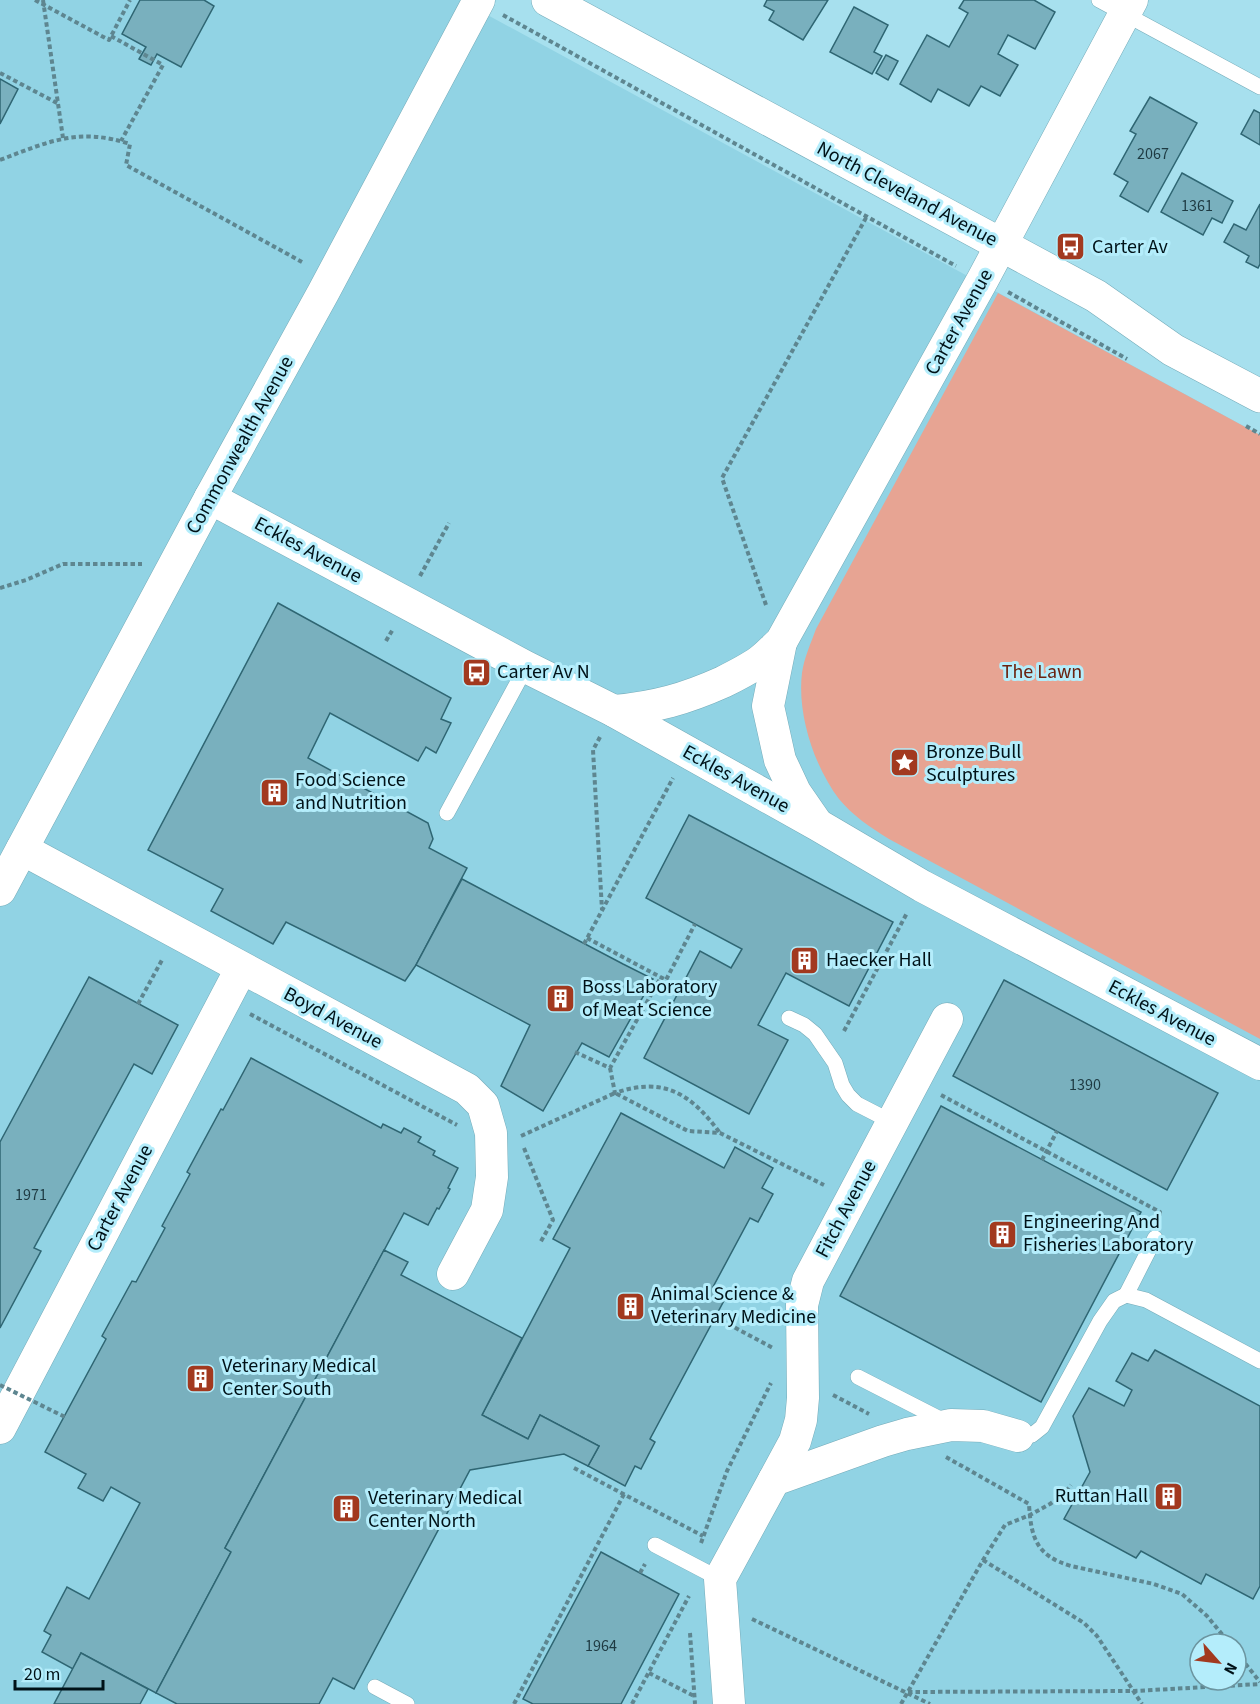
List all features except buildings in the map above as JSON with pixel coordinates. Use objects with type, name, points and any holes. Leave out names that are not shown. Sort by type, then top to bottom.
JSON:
[{"type":"main road","name":"North Cleveland Avenue","points":[[548,0],[1096,296],[1173,350],[1260,396]]},
{"type":"street","name":"Commonwealth Avenue","points":[[0,890],[478,2]]},
{"type":"street","name":"Carter Avenue","points":[[608,721],[642,708],[675,701],[733,677],[760,662],[781,642],[1001,245],[1118,4]]},
{"type":"street","name":"Eckles Avenue","points":[[210,498],[526,667],[608,721],[688,752],[922,886],[1260,1064]]},
{"type":"street","name":"Carter Avenue","points":[[781,642],[768,706],[780,760],[795,792],[818,825]]},
{"type":"street","name":"Boyd Avenue","points":[[22,849],[467,1089],[483,1105],[491,1133],[492,1177],[487,1210],[453,1274]]},
{"type":"street","name":"Carter Avenue","points":[[0,1428],[241,969]]},
{"type":"street","name":"Fitch Avenue","points":[[720,1578],[795,1441],[801,1420],[803,1398],[802,1305],[808,1281],[946,1019]]},
{"type":"street","points":[[774,1480],[907,1434],[951,1425],[983,1426],[1018,1436]]},
{"type":"street","points":[[720,1578],[729,1704]]},
{"type":"lane","points":[[1118,4],[1260,87]]},
{"type":"lane","points":[[447,813],[526,667]]},
{"type":"lane","points":[[789,1018],[804,1025],[815,1034],[835,1063],[848,1095],[857,1104],[892,1122]]},
{"type":"lane","points":[[1018,1436],[1032,1435],[1042,1426],[1100,1321],[1114,1301],[1126,1295],[1155,1238]]},
{"type":"lane","points":[[1126,1295],[1146,1300],[1260,1361]]},
{"type":"lane","points":[[858,1377],[951,1425]]},
{"type":"lane","points":[[655,1545],[720,1578]]},
{"type":"lane","points":[[375,1687],[408,1704]]},
{"type":"path","points":[[35,0],[43,2],[109,40],[130,0]]},
{"type":"path","points":[[43,2],[63,138]]},
{"type":"path","points":[[478,2],[945,261],[1022,299],[1136,364]]},
{"type":"path","points":[[111,36],[163,65],[121,141]]},
{"type":"path","points":[[0,73],[58,104]]},
{"type":"path","points":[[0,160],[48,141],[63,138],[98,137],[130,144],[126,165],[302,262]]},
{"type":"path","points":[[767,611],[722,478],[867,216]]},
{"type":"path","points":[[1239,423],[1260,434]]},
{"type":"path","points":[[419,578],[449,523]]},
{"type":"path","points":[[0,588],[63,564],[140,563],[172,570]]},
{"type":"path","points":[[602,911],[593,750],[608,721]]},
{"type":"path","points":[[584,944],[688,752]]},
{"type":"path","points":[[844,1031],[922,886]]},
{"type":"path","points":[[587,938],[666,980],[695,924]]},
{"type":"path","points":[[138,1004],[176,933]]},
{"type":"path","points":[[615,1093],[610,1068],[660,977]]},
{"type":"path","points":[[250,1014],[466,1130]]},
{"type":"path","points":[[575,1052],[610,1068]]},
{"type":"path","points":[[914,1080],[1160,1212],[1155,1238]]},
{"type":"path","points":[[514,1139],[615,1093],[632,1087],[649,1085],[682,1095],[705,1113],[720,1133]]},
{"type":"path","points":[[615,1093],[688,1131],[720,1133],[851,1200]]},
{"type":"path","points":[[1042,1160],[1057,1131]]},
{"type":"path","points":[[715,1317],[780,1352]]},
{"type":"path","points":[[802,1379],[907,1434],[1029,1504],[1036,1542],[1046,1556],[1071,1566],[1154,1584],[1182,1594],[1207,1616],[1220,1632]]},
{"type":"path","points":[[0,1385],[65,1417]]},
{"type":"path","points":[[574,1467],[703,1536]]},
{"type":"path","points":[[901,1704],[1005,1525],[1030,1515],[1064,1494],[1071,1485]]},
{"type":"path","points":[[514,1704],[624,1494]]},
{"type":"path","points":[[983,1560],[1084,1623],[1097,1636],[1142,1704]]},
{"type":"path","points":[[632,1704],[691,1593]]},
{"type":"path","points":[[688,1598],[689,1609]]},
{"type":"path","points":[[722,1617],[748,1618],[930,1704]]},
{"type":"path","points":[[690,1631],[695,1704]]},
{"type":"path","points":[[1248,1668],[1260,1683]]},
{"type":"path","points":[[649,1673],[695,1696]]},
{"type":"path","points":[[908,1692],[1134,1691],[1260,1683]]},
{"type":"shaded area","points":[[0,0],[460,0],[1260,435],[1260,1704],[0,1704]]},
{"type":"green space","name":"The Lawn","points":[[998,293],[1260,435],[1260,1039],[882,835],[856,816],[839,799],[822,771],[809,739],[802,705],[802,673],[816,629]]},
{"type":"place","name":"Carter Av","points":[[1071,247]]},
{"type":"place","name":"Carter Av N","points":[[476,672]]},
{"type":"place","name":"Bronze Bull Sculptures","points":[[905,763]]},
{"type":"place","name":"Food Science and Nutrition","points":[[274,792]]},
{"type":"place","name":"Haecker Hall","points":[[805,960]]},
{"type":"place","name":"Boss Laboratory of Meat Science","points":[[561,998]]},
{"type":"place","name":"Engineering And Fisheries Laboratory","points":[[1002,1234]]},
{"type":"place","name":"Animal Science & Veterinary Medicine","points":[[630,1306]]},
{"type":"place","name":"Veterinary Medical Center South","points":[[201,1378]]},
{"type":"place","name":"Ruttan Hall","points":[[1169,1496]]},
{"type":"place","name":"Veterinary Medical Center North","points":[[347,1509]]}]
